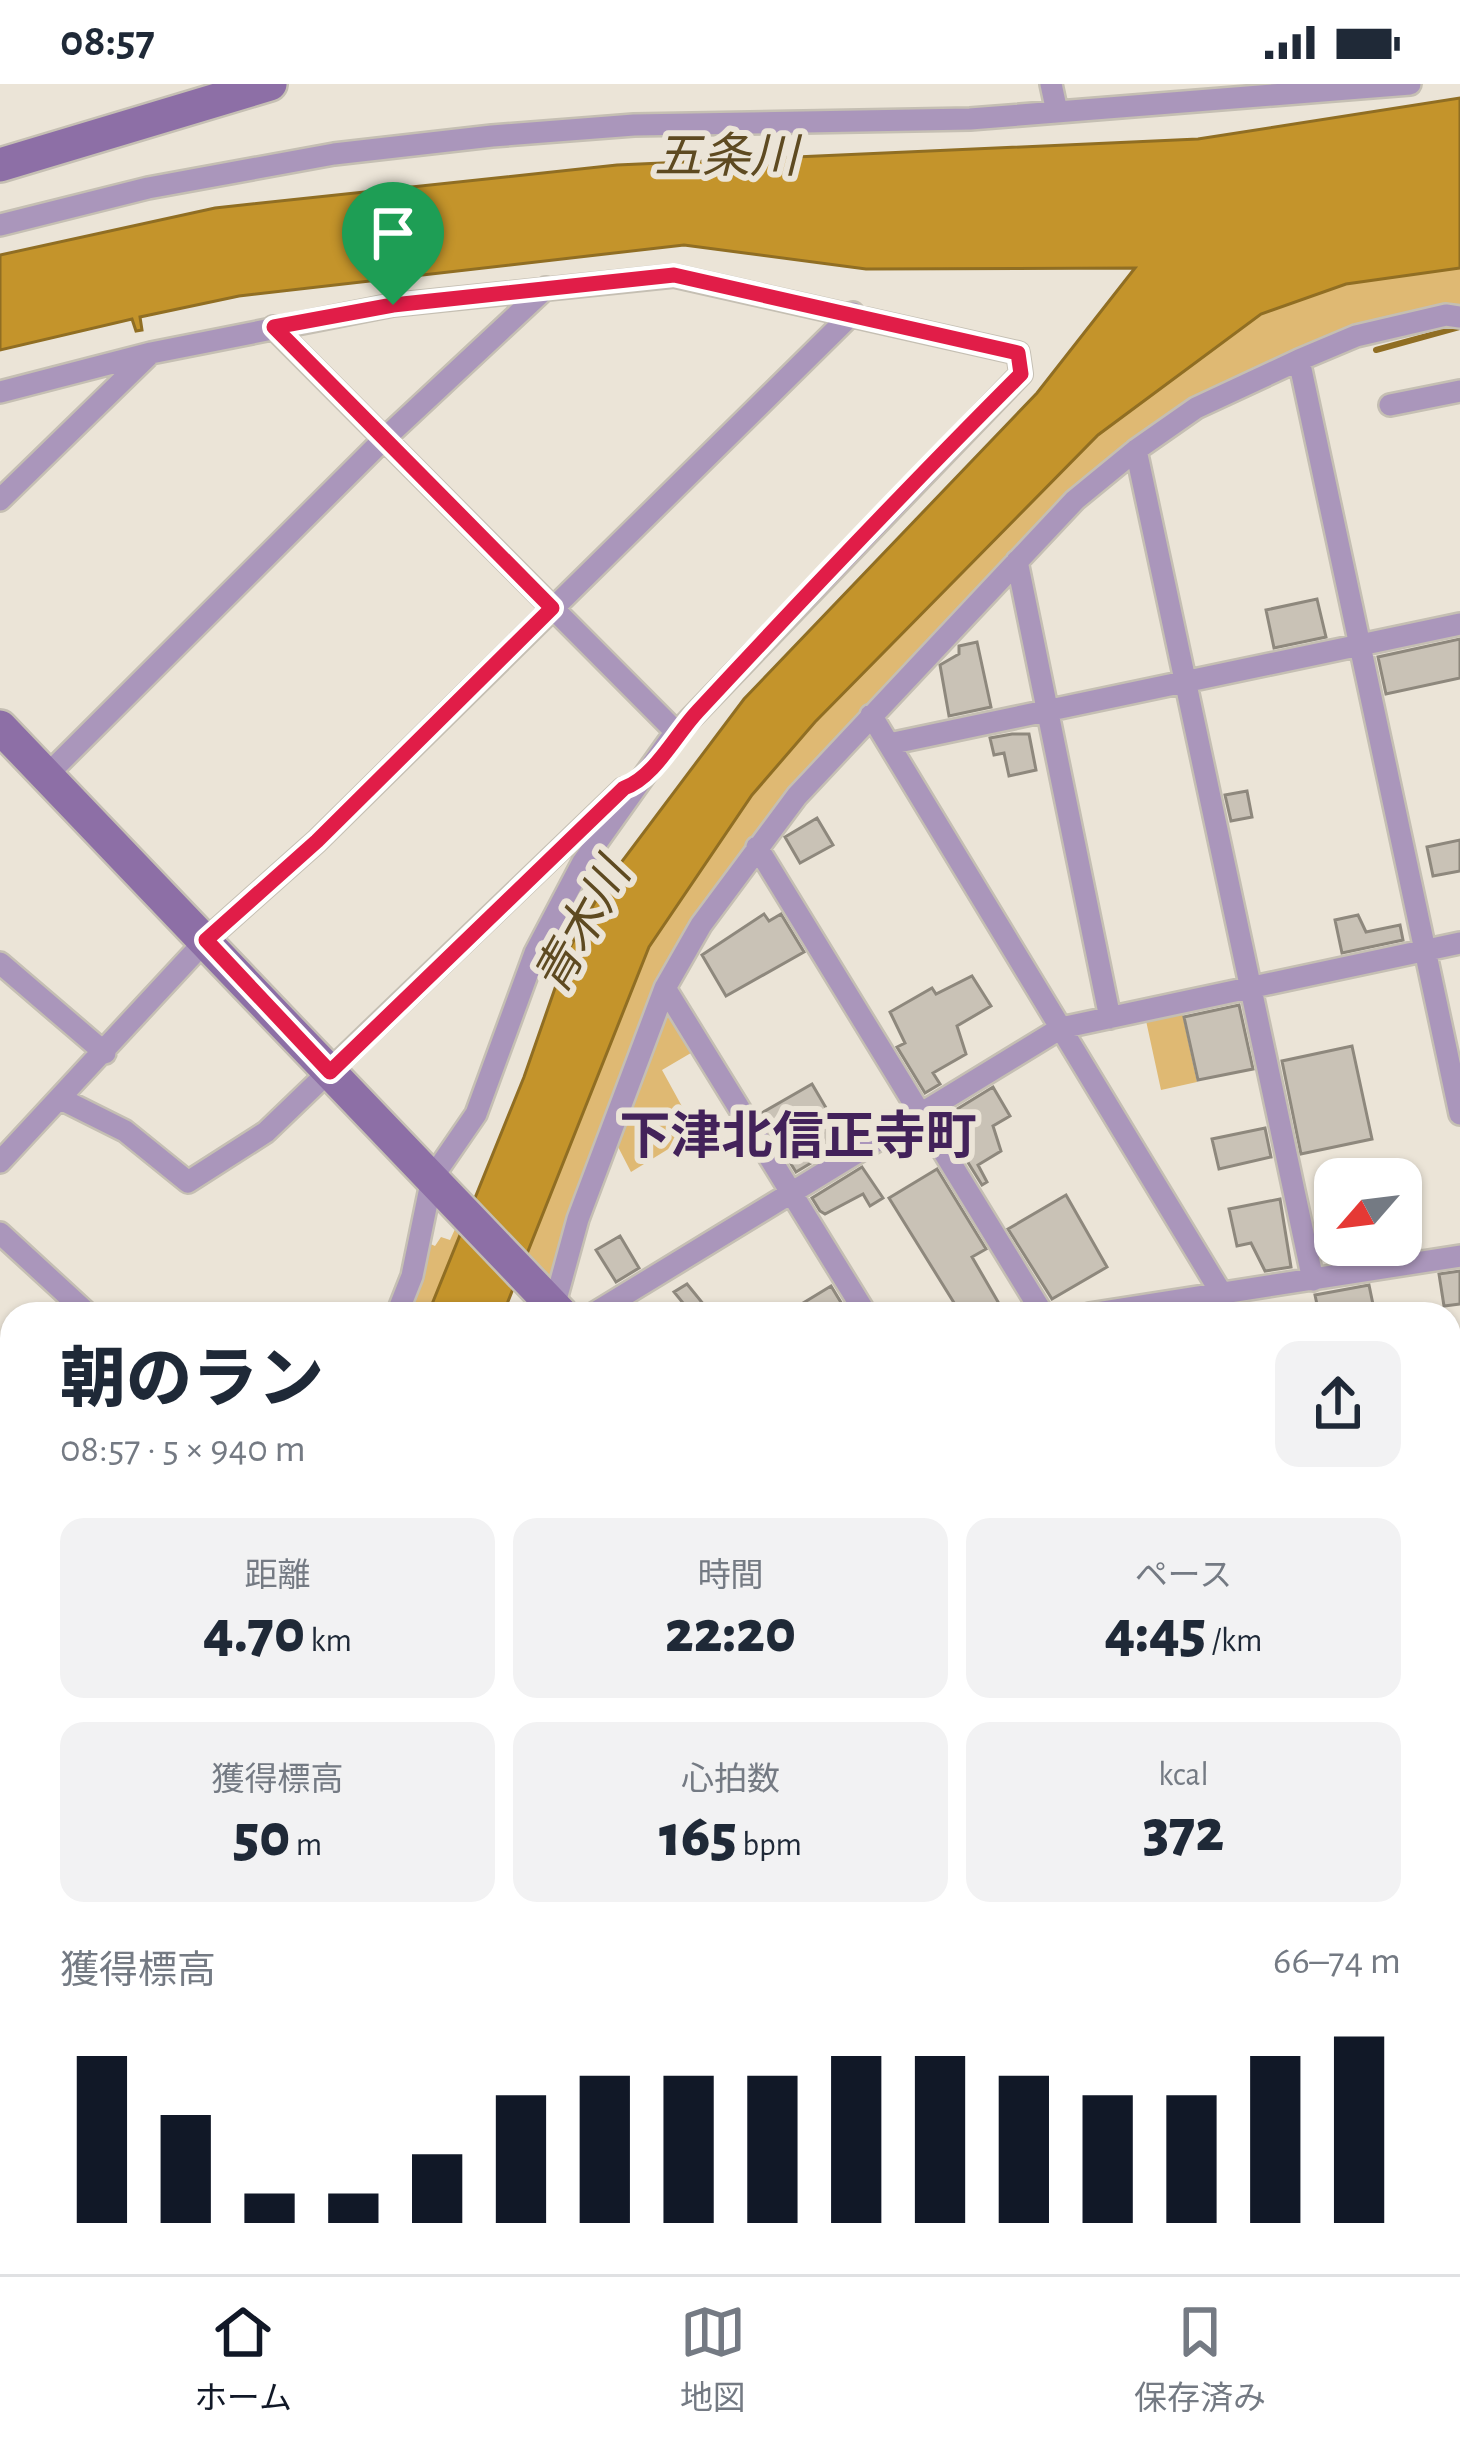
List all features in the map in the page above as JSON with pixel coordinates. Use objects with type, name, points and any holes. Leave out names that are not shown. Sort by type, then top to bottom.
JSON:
[{"type":"main road","points":[[0,165],[270,84]]},
{"type":"main road","points":[[0,728],[547,1302]]},
{"type":"street","points":[[1051,84],[1057,112]]},
{"type":"street","points":[[0,225],[148,188],[311,158],[492,136],[634,125],[1057,112],[1230,92],[1410,84]]},
{"type":"street","points":[[0,392],[151,352],[393,305],[674,275],[1018,353],[1021,374],[677,733],[584,862],[535,952],[476,1114],[437,1184],[402,1302]]},
{"type":"street","points":[[47,776],[383,440],[546,288]]},
{"type":"street","points":[[0,1162],[206,940],[317,841],[853,314]]},
{"type":"street","points":[[555,1302],[578,1220],[665,988],[701,926],[758,847],[871,715],[1075,500],[1136,449],[1196,408],[1356,337],[1446,315],[1460,317]]},
{"type":"street","points":[[274,327],[677,733]]},
{"type":"street","points":[[0,500],[151,352]]},
{"type":"street","points":[[1299,360],[1460,1114]]},
{"type":"street","points":[[1390,405],[1460,391]]},
{"type":"street","points":[[1136,449],[1313,1280]]},
{"type":"street","points":[[1017,561],[1110,1018]]},
{"type":"street","points":[[889,745],[1460,624]]},
{"type":"street","points":[[871,715],[1228,1302]]},
{"type":"street","points":[[61,1099],[124,1131],[188,1182],[266,1132],[624,788],[640,783]]},
{"type":"street","points":[[758,847],[1036,1302]]},
{"type":"street","points":[[612,1302],[1061,1028],[1460,943]]},
{"type":"street","points":[[0,963],[105,1053]]},
{"type":"street","points":[[665,988],[859,1302]]},
{"type":"street","points":[[0,1233],[75,1302]]},
{"type":"street","points":[[1236,1302],[1313,1280],[1460,1256]]},
{"type":"shaded area","points":[[1460,98],[1460,268],[1346,284],[1261,314],[1098,435],[815,722],[752,795],[649,947],[508,1302],[433,1302],[524,1077],[568,951],[605,884],[744,699],[1037,393],[1135,268],[866,269],[684,245],[239,296],[140,317],[142,330],[136,331],[132,319],[0,350],[0,255],[215,208],[617,165],[1198,139]]},
{"type":"shaded area","points":[[1460,268],[1460,306],[1365,328],[1127,447],[721,882],[555,1283],[527,1255],[607,1042],[649,947],[752,795],[815,722],[1098,435],[1261,314],[1346,284]]},
{"type":"shaded area","points":[[1181,1008],[1197,1082],[1161,1090],[1145,1016]]},
{"type":"shaded area","points":[[672,1009],[696,1050],[662,1070],[696,1132],[631,1172],[615,1141],[661,1011]]},
{"type":"shaded area","points":[[456,1227],[461,1234],[433,1302],[406,1302],[426,1242],[435,1246],[441,1237],[450,1240]]},
{"type":"building","points":[[1317,599],[1326,637],[1274,648],[1266,610]]},
{"type":"building","points":[[1460,639],[1460,678],[1386,694],[1378,657]]},
{"type":"building","points":[[977,642],[991,707],[949,716],[940,665],[959,654],[959,646]]},
{"type":"building","points":[[1029,734],[1036,770],[1009,776],[1004,753],[994,755],[990,738]]},
{"type":"building","points":[[1247,791],[1252,817],[1231,821],[1225,795]]},
{"type":"building","points":[[817,818],[833,845],[800,863],[785,837]]},
{"type":"building","points":[[1460,840],[1460,871],[1433,876],[1427,847]]},
{"type":"building","points":[[764,914],[769,921],[781,914],[804,952],[726,996],[702,955]]},
{"type":"building","points":[[1358,915],[1366,932],[1400,925],[1403,940],[1342,953],[1335,920]]},
{"type":"building","points":[[972,976],[991,1006],[957,1026],[966,1054],[933,1073],[940,1084],[925,1093],[897,1047],[905,1043],[890,1012],[932,988],[936,994]]},
{"type":"building","points":[[1239,1005],[1253,1069],[1198,1080],[1184,1017]]},
{"type":"building","points":[[1352,1046],[1372,1139],[1301,1154],[1282,1061]]},
{"type":"building","points":[[812,1084],[846,1142],[796,1172],[760,1114]]},
{"type":"building","points":[[993,1087],[1010,1116],[993,1126],[1001,1151],[978,1165],[987,1182],[982,1185],[941,1119]]},
{"type":"building","points":[[1265,1128],[1271,1157],[1219,1169],[1212,1139]]},
{"type":"building","points":[[862,1167],[883,1198],[870,1206],[863,1194],[825,1214],[820,1211],[812,1198]]},
{"type":"building","points":[[937,1169],[986,1249],[972,1257],[998,1302],[954,1302],[889,1198]]},
{"type":"building","points":[[1066,1195],[1107,1267],[1052,1299],[1008,1229]]},
{"type":"building","points":[[1280,1199],[1291,1267],[1265,1271],[1251,1243],[1237,1246],[1229,1209]]},
{"type":"building","points":[[620,1236],[639,1268],[616,1282],[596,1250]]},
{"type":"building","points":[[1460,1271],[1460,1302],[1443,1302],[1439,1274]]},
{"type":"building","points":[[687,1284],[702,1302],[682,1302],[674,1292]]},
{"type":"building","points":[[1369,1285],[1373,1302],[1316,1302],[1315,1295]]},
{"type":"building","points":[[831,1286],[841,1302],[805,1302]]},
{"type":"waterway","points":[[1376,350],[1460,327]]},
{"type":"district","name":"下津北信正寺町","points":[[798,1135]]},
{"type":"route","points":[[674,275],[1018,353],[1021,374],[669,741],[640,783],[624,788],[330,1072],[206,940],[317,841],[552,608],[274,327],[393,305],[674,275]]},
{"type":"water label","name":"五条川","points":[[726,155]]},
{"type":"water label","name":"青木川","points":[[581,926]]}]
